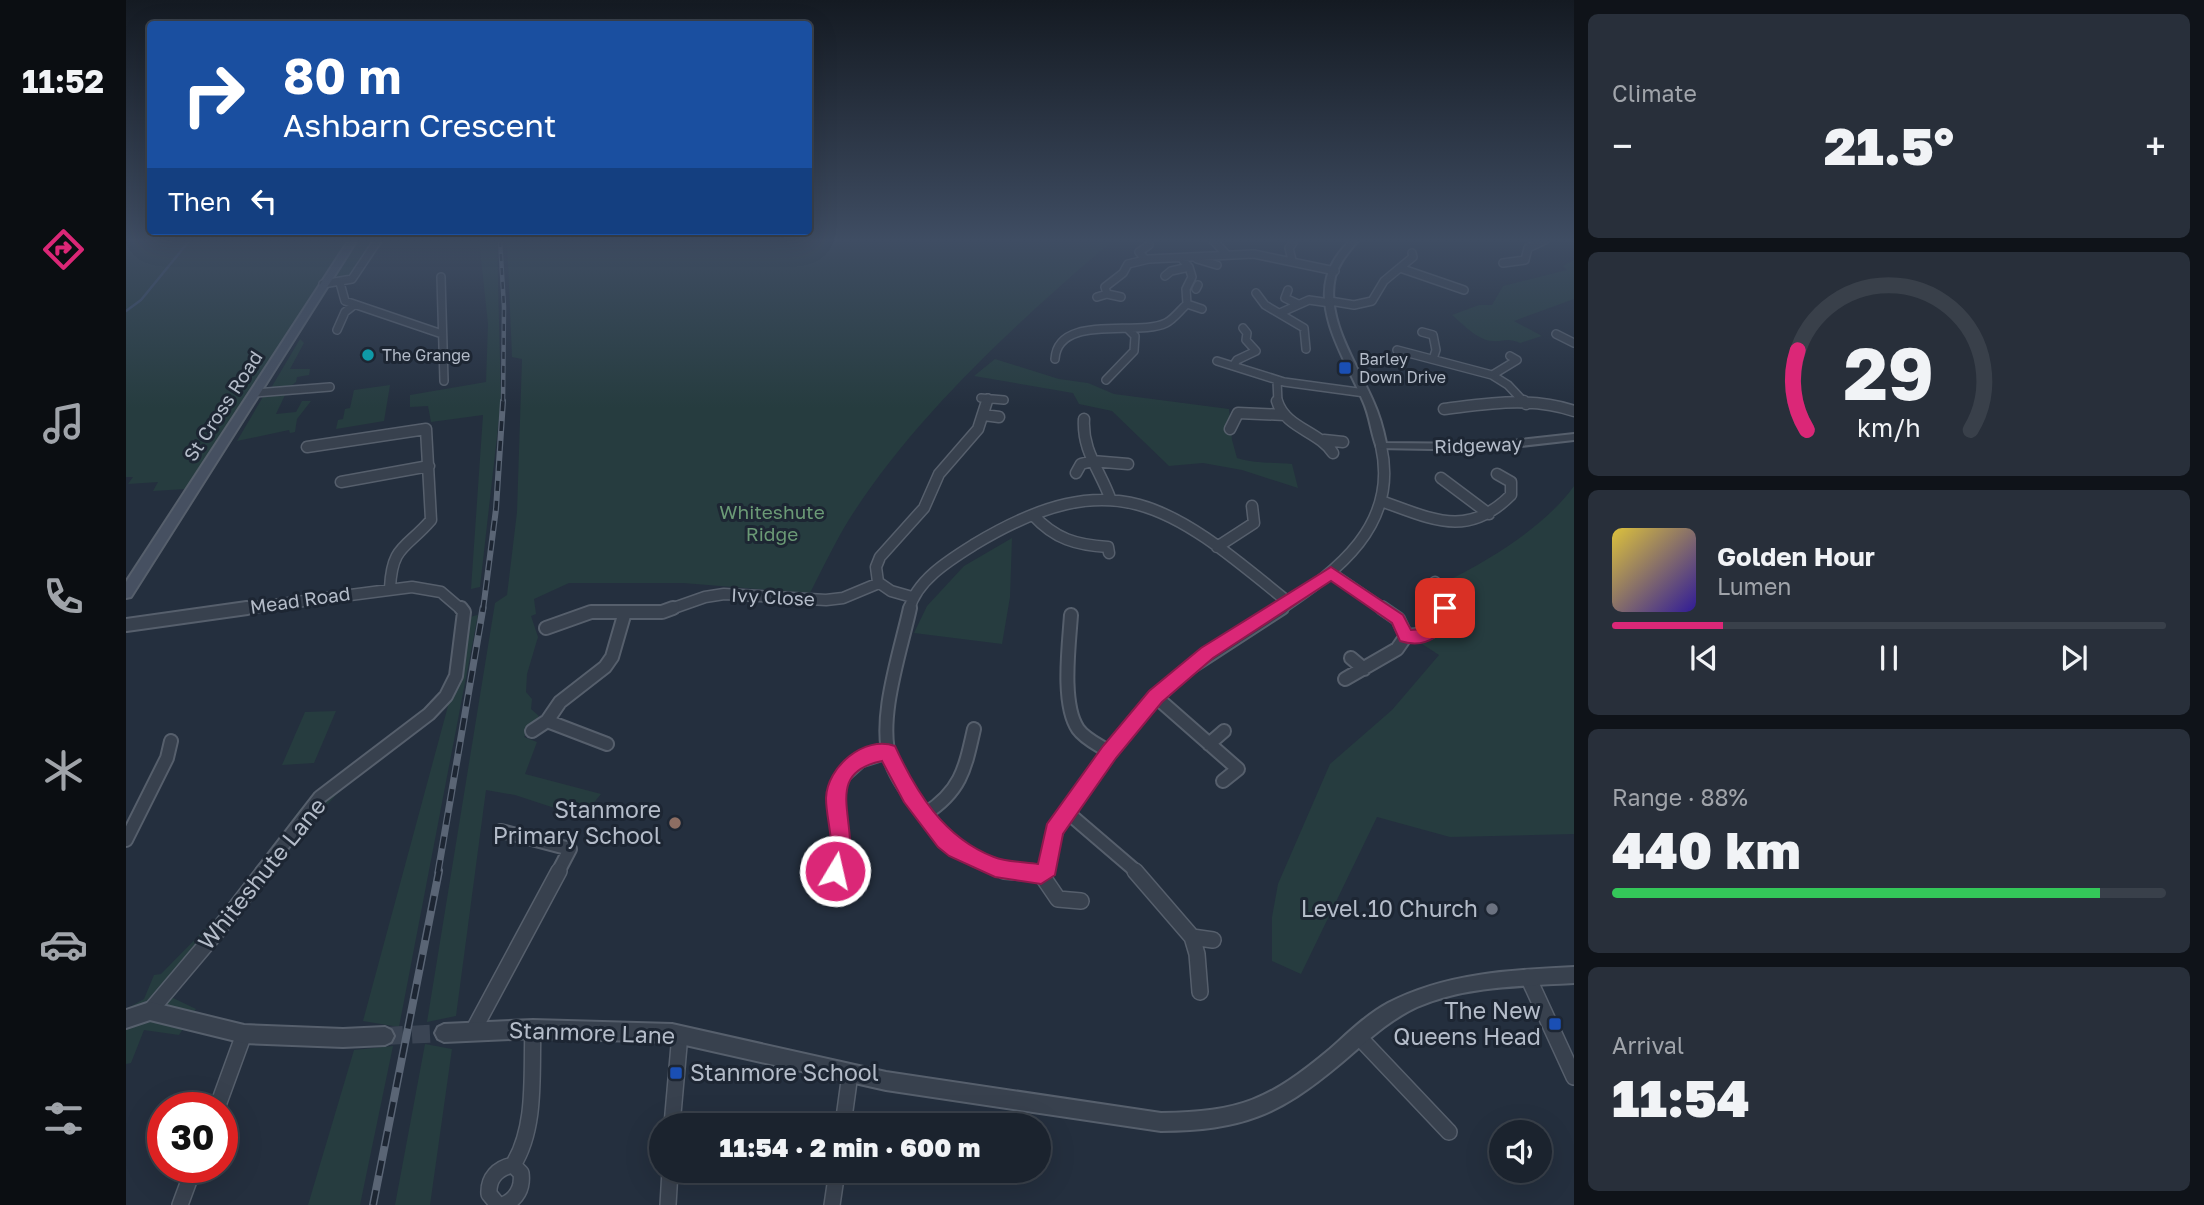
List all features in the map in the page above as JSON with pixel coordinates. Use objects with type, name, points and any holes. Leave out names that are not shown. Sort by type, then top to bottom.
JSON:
[{"type":"main road","name":"St Cross Road","points":[[126,593],[315,296]]},
{"type":"street","points":[[342,296],[355,305],[442,334]]},
{"type":"street","points":[[442,296],[444,381]]},
{"type":"street","points":[[1116,296],[1121,298]]},
{"type":"street","points":[[1054,359],[1060,341],[1074,333],[1169,326],[1188,304],[1188,296]]},
{"type":"street","points":[[1258,296],[1261,301],[1304,328],[1306,349]]},
{"type":"street","points":[[1286,296],[1298,304]]},
{"type":"street","points":[[1041,874],[1048,868],[1054,831],[1109,752],[1156,697],[1207,653],[1331,573],[1359,545],[1381,501],[1385,475],[1381,446],[1365,393],[1339,342],[1331,296]]},
{"type":"street","points":[[1280,313],[1308,300],[1354,305],[1372,301],[1375,296]]},
{"type":"street","points":[[1188,304],[1202,309]]},
{"type":"street","points":[[337,330],[345,312],[355,305]]},
{"type":"street","points":[[1177,316],[1188,321]]},
{"type":"street","points":[[1070,325],[1087,330]]},
{"type":"street","points":[[1233,366],[1237,360],[1256,351],[1246,340],[1247,332],[1243,328]]},
{"type":"street","points":[[1106,380],[1134,351],[1135,336],[1128,329]]},
{"type":"street","points":[[1422,332],[1433,334],[1436,350],[1433,359]]},
{"type":"street","points":[[1556,334],[1574,343]]},
{"type":"street","points":[[1397,350],[1410,350],[1433,359],[1494,374],[1513,387],[1526,404]]},
{"type":"street","points":[[1494,374],[1517,360],[1510,356]]},
{"type":"street","points":[[1217,361],[1276,380],[1365,393]]},
{"type":"street","points":[[1276,380],[1275,399],[1285,415],[1295,425],[1331,447],[1333,453]]},
{"type":"street","points":[[255,393],[330,387]]},
{"type":"street","points":[[912,597],[888,590],[879,583],[876,577],[881,556],[925,507],[937,476],[950,459],[974,436],[984,415],[984,398],[1004,400]]},
{"type":"street","points":[[1229,404],[1238,413],[1285,415]]},
{"type":"street","points":[[1451,416],[1441,406],[1572,406]]},
{"type":"street","points":[[1230,429],[1238,413]]},
{"type":"street","points":[[984,415],[999,417]]},
{"type":"street","points":[[1084,419],[1081,437],[1085,452],[1105,483],[1110,498]]},
{"type":"street","points":[[307,447],[426,429],[431,520],[424,529],[400,547],[390,562],[390,588]]},
{"type":"street","name":"Ridgeway","points":[[1381,446],[1485,447],[1574,437]]},
{"type":"street","points":[[1321,440],[1343,442]]},
{"type":"street","points":[[1076,473],[1081,464],[1092,461],[1128,464]]},
{"type":"street","points":[[341,482],[429,466]]},
{"type":"street","points":[[1381,501],[1445,522],[1472,521],[1489,514],[1511,495],[1515,479],[1497,474]]},
{"type":"street","points":[[1441,478],[1489,514]]},
{"type":"street","points":[[1081,901],[1058,899],[1041,874],[995,867],[971,858],[945,840],[901,783],[888,752],[888,725],[912,597],[932,576],[971,546],[1033,515],[1069,502],[1110,498],[1160,509],[1217,547],[1288,602]]},
{"type":"street","points":[[1217,547],[1254,523],[1252,506]]},
{"type":"street","points":[[1033,515],[1058,540],[1071,544],[1108,547],[1109,553]]},
{"type":"street","points":[[1331,573],[1398,619],[1406,636]]},
{"type":"street","points":[[1406,636],[1428,634],[1441,624],[1445,608],[1436,582]]},
{"type":"street","name":"Ivy Close","points":[[546,628],[590,612],[662,612],[705,597],[724,594],[843,598],[879,583]]},
{"type":"street","name":"Mead Road","points":[[126,625],[390,588],[425,586],[456,600],[464,612]]},
{"type":"street","name":"Whiteshute Lane","points":[[150,1011],[215,934],[320,797],[429,713],[446,696],[456,676],[464,612]]},
{"type":"street","points":[[532,731],[547,721],[560,702],[605,667],[612,657],[625,612]]},
{"type":"street","points":[[1071,615],[1069,676],[1073,719],[1085,736],[1109,752]]},
{"type":"street","points":[[1070,634],[1084,636]]},
{"type":"street","points":[[1345,679],[1397,649],[1406,636]]},
{"type":"street","points":[[1351,658],[1364,669]]},
{"type":"street","points":[[1156,697],[1238,769],[1223,781]]},
{"type":"street","points":[[547,721],[607,744]]},
{"type":"street","points":[[925,814],[953,794],[962,779],[974,729]]},
{"type":"street","points":[[1209,744],[1224,732]]},
{"type":"street","points":[[126,840],[167,758],[171,741]]},
{"type":"street","points":[[835,871],[841,843],[836,798],[841,777],[854,762],[888,752]]},
{"type":"street","points":[[1067,812],[1132,867],[1192,937],[1197,954],[1200,992]]},
{"type":"street","points":[[473,1031],[570,849],[501,831]]},
{"type":"street","points":[[1192,937],[1213,940]]},
{"type":"street","name":"Stanmore Lane","points":[[444,1033],[605,1029],[680,1034],[886,1082],[1161,1122],[1196,1123],[1245,1115],[1264,1107],[1323,1066],[1392,1011],[1440,989],[1528,977],[1574,975]]},
{"type":"street","points":[[1528,977],[1574,1077]]},
{"type":"street","points":[[126,1019],[150,1011],[244,1034],[343,1038],[386,1036]]},
{"type":"street","points":[[513,1165],[522,1173],[522,1186],[515,1198],[501,1205],[491,1200],[490,1181],[500,1168],[513,1165],[523,1149],[528,1129],[533,1029]]},
{"type":"street","points":[[223,1092],[244,1034]]},
{"type":"street","points":[[673,1113],[680,1034]]},
{"type":"street","points":[[1358,1037],[1449,1132]]},
{"type":"street","points":[[845,1113],[850,1074]]},
{"type":"street","points":[[180,1205],[188,1183]]},
{"type":"street","points":[[668,1205],[669,1183]]},
{"type":"street","points":[[832,1205],[835,1183]]},
{"type":"green space","points":[[126,296],[313,296],[186,489],[153,491],[158,482],[128,484],[133,477],[126,477]]},
{"type":"green space","points":[[485,296],[498,296],[501,401],[480,587],[471,589],[483,415],[431,422],[428,406],[410,407],[410,395],[486,382],[488,324]]},
{"type":"green space","name":"Whiteshute Ridge","points":[[509,296],[1050,296],[971,370],[876,479],[850,518],[810,593],[683,583],[569,583],[534,599],[536,614],[531,616],[538,637],[527,674],[526,692],[532,699],[531,709],[539,716],[524,737],[537,742],[525,774],[601,794],[582,817],[515,795],[486,790],[456,1016],[427,1022],[495,603],[507,595],[517,512],[522,359],[512,357]]},
{"type":"green space","points":[[1497,296],[1574,296],[1574,299],[1514,321],[1542,336],[1520,343],[1481,338],[1452,315],[1479,305],[1492,305]]},
{"type":"green space","points":[[300,339],[304,343],[290,369],[310,369],[309,375],[297,377],[291,386],[271,388]]},
{"type":"green space","points":[[995,359],[1059,379],[1088,383],[1114,394],[1229,409],[1237,458],[1292,464],[1298,488],[1242,470],[1203,463],[1169,466],[1112,411],[1079,404],[1073,393],[974,376]]},
{"type":"green space","points":[[390,385],[384,421],[336,429],[338,420],[343,419],[345,409],[350,408],[354,390]]},
{"type":"green space","points":[[286,393],[276,414],[296,412],[302,401],[311,401],[297,419],[295,432],[290,433],[289,430],[237,441],[264,395]]},
{"type":"green space","points":[[1574,486],[1574,834],[1450,837],[1377,817],[1301,974],[1272,961],[1272,917],[1278,884],[1330,764],[1392,710],[1439,655],[1416,640],[1444,623],[1451,579],[1484,561],[1534,527]]},
{"type":"green space","points":[[1012,538],[1010,597],[1002,644],[914,633],[927,606],[964,566]]},
{"type":"green space","points":[[478,615],[399,1027],[363,1021],[448,706],[346,784],[288,848],[272,847],[301,808],[440,695],[451,674],[459,630],[469,618]]},
{"type":"green space","points":[[336,711],[314,763],[282,765],[305,712]]},
{"type":"green space","points":[[219,915],[233,915],[171,997],[196,1009],[179,1035],[144,1030],[131,1063],[126,1064],[126,1009],[144,999],[154,975],[161,974]]},
{"type":"green space","points":[[425,1044],[452,1049],[430,1205],[395,1205]]},
{"type":"green space","points":[[393,1046],[360,1205],[308,1205],[354,1050]]},
{"type":"waterway","points":[[126,311],[144,296]]},
{"type":"tunnel","points":[[385,1036],[444,1033]]},
{"type":"railway","points":[[503,296],[503,403]]},
{"type":"railway","points":[[483,610],[496,509],[503,401]]},
{"type":"railway","points":[[438,872],[483,608]]},
{"type":"railway","points":[[373,1205],[439,871]]},
{"type":"place","name":"The Grange","points":[[368,355]]},
{"type":"place","name":"Barley Down Drive","points":[[1345,368]]},
{"type":"place","name":"Stanmore Primary School","points":[[675,823]]},
{"type":"place","name":"Level.10 Church","points":[[1492,909]]},
{"type":"place","name":"The New Queens Head","points":[[1555,1024]]},
{"type":"place","name":"Stanmore School","points":[[676,1073]]},
{"type":"route","points":[[835,871],[841,843],[837,786],[846,769],[864,757],[888,752],[901,783],[910,796],[945,840],[957,849],[971,858],[995,867],[1033,875],[1041,874],[1048,868],[1054,831],[1109,752],[1156,697],[1207,653],[1331,573],[1398,619],[1406,636],[1420,636],[1435,629],[1441,624],[1445,608]]}]
